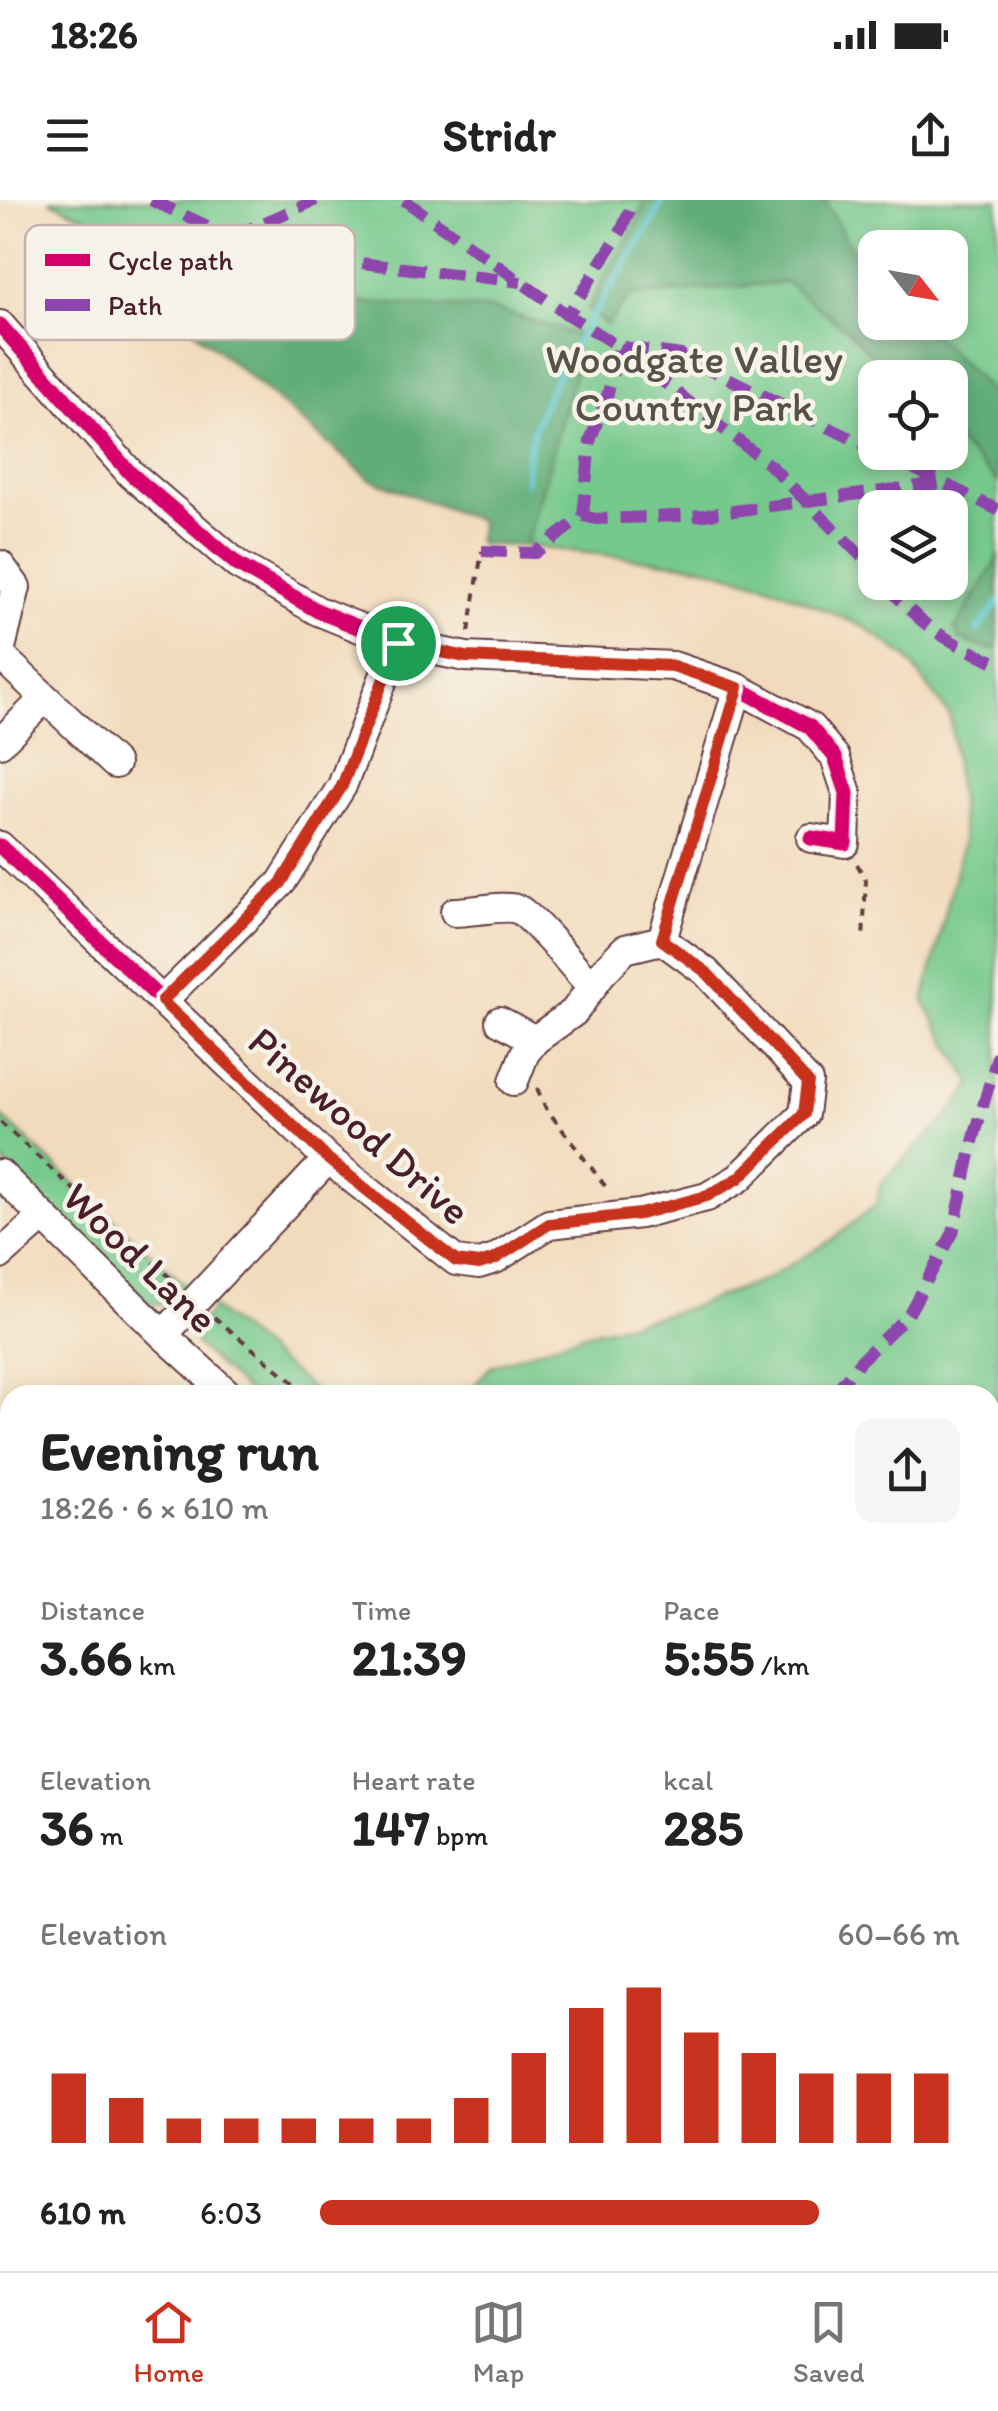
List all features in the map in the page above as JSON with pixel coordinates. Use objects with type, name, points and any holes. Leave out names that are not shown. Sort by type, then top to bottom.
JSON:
[{"type":"street","points":[[0,325],[131,474],[238,565],[318,610],[398,643],[466,657],[673,666],[738,688],[810,727],[835,758],[847,793],[845,842],[811,838]]},
{"type":"street","points":[[0,565],[16,587],[0,653],[114,764]]},
{"type":"street","points":[[162,1001],[281,883],[342,786],[398,643]]},
{"type":"street","points":[[526,1079],[525,1054],[536,1040],[574,1012],[625,949],[662,940],[738,688]]},
{"type":"street","points":[[0,744],[44,698]]},
{"type":"street","name":"Pinewood Drive","points":[[0,846],[328,1159],[456,1261],[479,1264],[495,1259],[549,1224],[633,1215],[707,1196],[739,1178],[804,1114],[808,1082],[706,972],[662,940]]},
{"type":"street","points":[[455,912],[502,907],[520,910],[592,987]]},
{"type":"street","points":[[500,1021],[536,1040]]},
{"type":"street","points":[[163,1335],[328,1159]]},
{"type":"street","name":"Wood Lane","points":[[0,1174],[218,1385]]},
{"type":"street","points":[[0,1255],[42,1218]]},
{"type":"path","points":[[466,657],[482,551]]},
{"type":"path","points":[[845,842],[866,880],[863,940]]},
{"type":"path","points":[[526,1079],[536,1086],[546,1107],[603,1185],[633,1215]]},
{"type":"path","points":[[0,1122],[195,1301],[297,1385]]},
{"type":"green space","name":"Woodgate Valley Country Park","points":[[49,200],[998,200],[998,1385],[475,1385],[491,1366],[584,1334],[682,1310],[765,1280],[833,1239],[876,1205],[881,1183],[947,1117],[972,1085],[924,1001],[963,842],[950,716],[906,657],[864,627],[769,585],[701,566],[477,544],[480,521],[370,479],[206,340],[355,340],[355,225],[102,225]]},
{"type":"green space","points":[[645,200],[824,200],[858,256],[858,340],[939,340],[959,360],[877,360],[846,329],[786,282],[630,296],[607,325],[587,310],[639,218]]},
{"type":"green space","points":[[355,303],[494,309],[575,334],[576,368],[526,546],[477,544],[480,521],[370,479],[206,340],[355,340]]},
{"type":"green space","points":[[968,369],[998,399],[998,482],[968,452]]},
{"type":"green space","points":[[998,558],[998,647],[991,650],[959,639],[955,629]]},
{"type":"green space","points":[[0,1115],[188,1288],[165,1306],[145,1302],[0,1159]]},
{"type":"green space","points":[[213,1308],[308,1385],[240,1385],[196,1345],[194,1331]]},
{"type":"waterway","points":[[526,482],[529,447],[558,375],[663,200]]},
{"type":"waterway","points":[[977,631],[998,603]]},
{"type":"marked path","points":[[151,200],[205,225]]},
{"type":"marked path","points":[[259,225],[316,200]]},
{"type":"marked path","points":[[404,200],[568,315]]},
{"type":"marked path","points":[[482,551],[535,553],[583,516],[590,441],[608,393],[619,347],[568,315],[621,231],[634,200]]},
{"type":"marked path","points":[[355,262],[521,282]]},
{"type":"marked path","points":[[619,347],[772,467],[858,553]]},
{"type":"marked path","points":[[623,347],[681,355],[858,442]]},
{"type":"marked path","points":[[917,470],[998,510]]},
{"type":"marked path","points":[[583,516],[596,519],[704,515],[942,483]]},
{"type":"marked path","points":[[901,600],[935,631],[998,663]]},
{"type":"marked path","points":[[841,1385],[908,1315],[953,1233],[998,1053]]},
{"type":"cycle path","points":[[0,325],[131,474],[238,565],[318,611],[397,643],[466,657],[673,666],[738,688],[810,727],[835,757],[847,793],[845,843],[811,838]]},
{"type":"cycle path","points":[[0,846],[328,1159],[456,1261],[479,1264],[495,1259],[549,1224],[640,1214],[707,1197],[739,1178],[804,1114],[808,1082],[706,972],[662,940],[738,688]]},
{"type":"route","points":[[398,643],[466,657],[673,666],[738,688],[662,940],[706,972],[808,1082],[804,1114],[739,1178],[707,1196],[640,1214],[549,1224],[495,1259],[479,1264],[456,1261],[328,1159],[162,1001],[281,883],[342,786],[398,643]]}]
